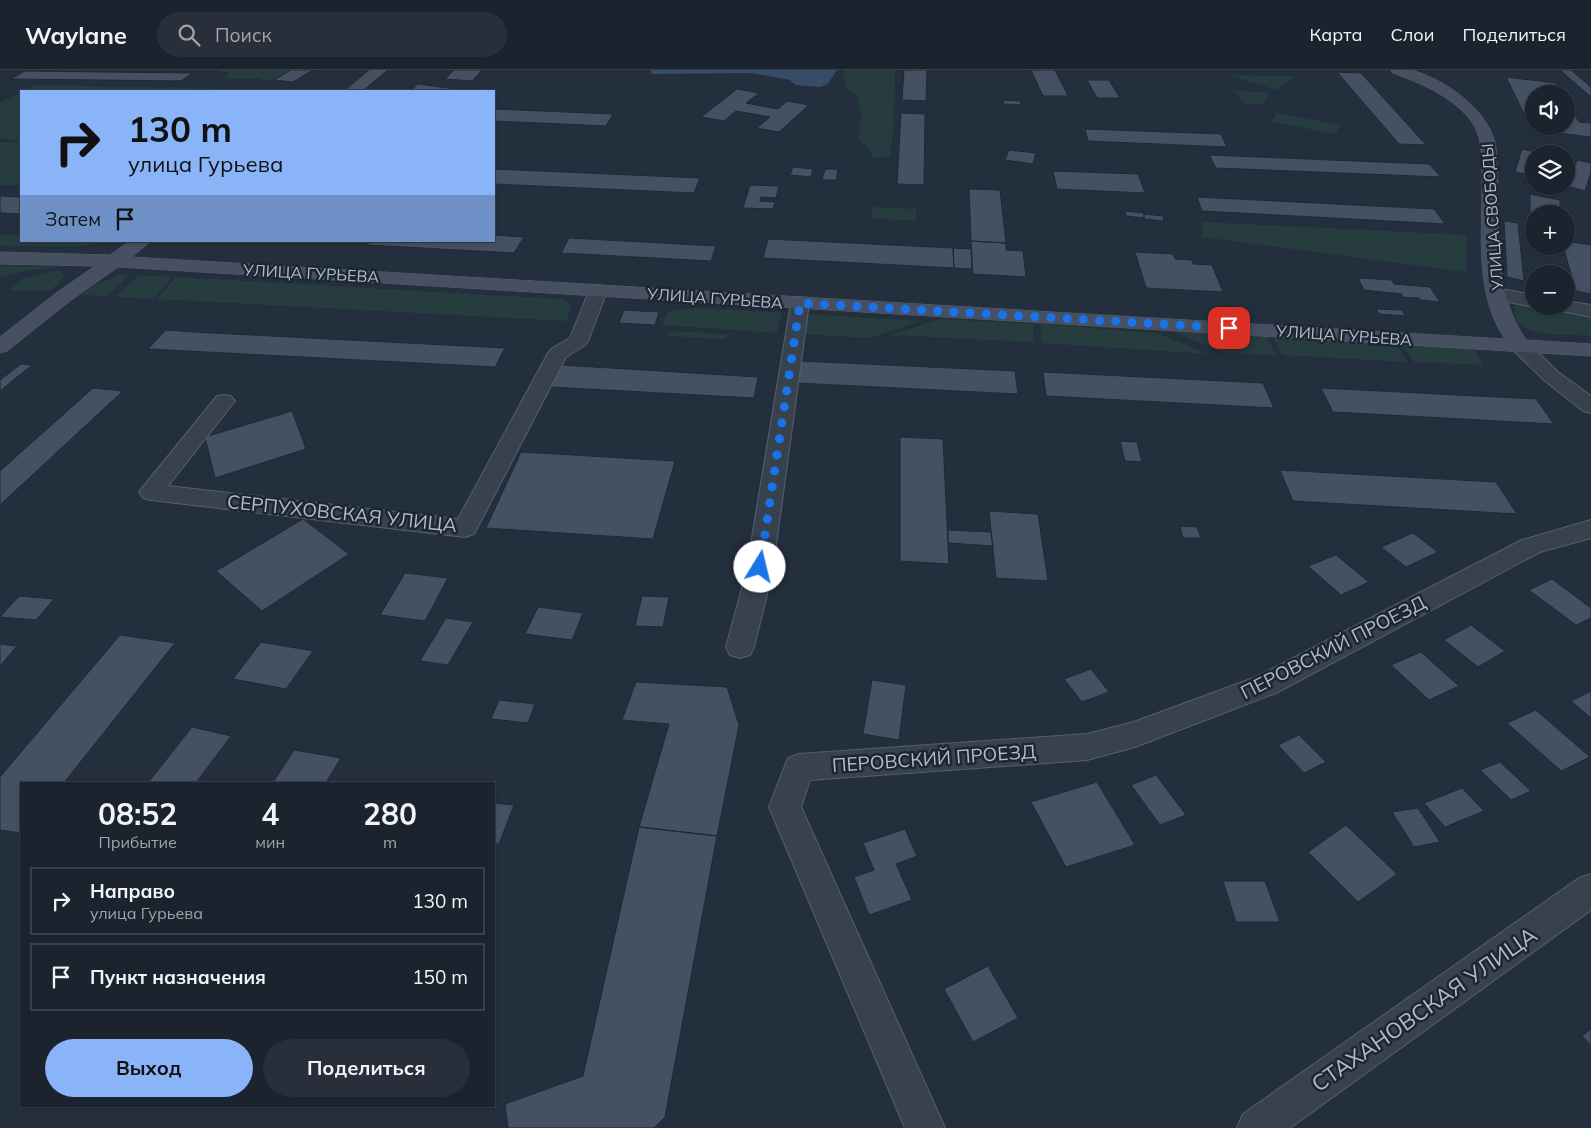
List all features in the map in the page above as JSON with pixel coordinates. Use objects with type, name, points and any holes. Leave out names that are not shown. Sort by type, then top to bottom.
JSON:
[{"type":"main road","points":[[354,90],[379,70]]},
{"type":"main road","name":"УЛИЦА СВОБОДЫ","points":[[1398,70],[1431,83],[1457,100],[1477,120],[1487,137],[1493,279],[1503,318],[1520,346]]},
{"type":"main road","points":[[0,347],[141,242]]},
{"type":"main road","name":"УЛИЦА ГУРЬЕВА","points":[[0,258],[114,261],[1591,350]]},
{"type":"street","name":"СЕРПУХОВСКАЯ УЛИЦА","points":[[224,401],[151,492],[465,528],[558,353],[578,341],[598,291]]},
{"type":"street","points":[[1496,294],[1525,299]]},
{"type":"street","points":[[740,646],[759,574],[800,303]]},
{"type":"street","points":[[1575,308],[1591,311]]},
{"type":"street","points":[[1520,346],[1551,376],[1591,406]]},
{"type":"street","name":"ПЕРОВСКИЙ ПРОЕЗД","points":[[925,1128],[786,806],[799,767],[1088,747],[1135,734],[1266,685],[1531,546],[1591,529]]},
{"type":"street","name":"СТАХАНОВСКАЯ УЛИЦА","points":[[1257,1128],[1591,890]]},
{"type":"green space","points":[[223,70],[291,70],[277,78],[261,80],[262,78],[225,79],[230,72],[220,72]]},
{"type":"green space","points":[[844,70],[895,70],[894,124],[890,157],[873,158],[868,148],[859,139],[861,115],[857,94],[845,88]]},
{"type":"green space","points":[[1228,75],[1294,76],[1277,90]]},
{"type":"green space","points":[[34,85],[248,89],[246,90],[25,90]]},
{"type":"green space","points":[[1233,90],[1271,93],[1262,104],[1246,104]]},
{"type":"green space","points":[[20,93],[20,140],[0,139],[0,103]]},
{"type":"green space","points":[[1277,113],[1340,125],[1336,134],[1272,122]]},
{"type":"green space","points":[[0,142],[20,142],[20,185],[0,185]]},
{"type":"green space","points":[[872,207],[916,209],[916,221],[871,218]]},
{"type":"green space","points":[[1203,222],[1467,235],[1466,272],[1202,237]]},
{"type":"green space","points":[[0,235],[20,235],[20,242],[105,242],[73,247],[0,246]]},
{"type":"green space","points":[[0,266],[59,267],[28,270],[0,277]]},
{"type":"green space","points":[[60,270],[65,275],[49,291],[9,290],[24,278]]},
{"type":"green space","points":[[120,275],[130,275],[107,296],[81,295],[93,286]]},
{"type":"green space","points":[[139,275],[172,277],[154,299],[116,297]]},
{"type":"green space","points":[[176,277],[560,299],[568,302],[571,307],[566,321],[157,299]]},
{"type":"green space","points":[[1525,305],[1525,315],[1575,315],[1575,313],[1591,316],[1591,336],[1541,333],[1523,327],[1517,322],[1515,306]]},
{"type":"green space","points":[[696,308],[782,313],[777,333],[662,325],[668,311]]},
{"type":"green space","points":[[806,314],[922,321],[869,338],[800,334]]},
{"type":"green space","points":[[941,319],[1033,324],[1034,342],[890,335]]},
{"type":"green space","points":[[1040,324],[1156,333],[1208,354],[1042,343]]},
{"type":"green space","points":[[669,331],[727,334],[726,339],[668,336]]},
{"type":"green space","points":[[1172,331],[1267,337],[1276,355],[1224,353]]},
{"type":"green space","points":[[1273,338],[1396,344],[1407,362],[1282,355]]},
{"type":"green space","points":[[1403,345],[1473,349],[1484,365],[1414,362]]},
{"type":"water","points":[[651,70],[837,70],[828,84],[820,87],[796,85],[790,80],[752,73],[652,74]]},
{"type":"building","points":[[291,70],[313,70],[293,82],[274,80]]},
{"type":"building","points":[[454,70],[482,70],[472,81],[445,79]]},
{"type":"building","points":[[904,70],[927,70],[926,101],[902,100]]},
{"type":"building","points":[[1031,70],[1055,70],[1068,96],[1043,96]]},
{"type":"building","points":[[1560,70],[1571,70],[1591,87],[1591,97]]},
{"type":"building","points":[[25,71],[192,73],[181,81],[11,79]]},
{"type":"building","points":[[1337,72],[1361,73],[1426,145],[1399,144]]},
{"type":"building","points":[[1506,77],[1556,83],[1557,85],[1525,85],[1525,116]]},
{"type":"building","points":[[1087,80],[1109,80],[1120,98],[1097,98]]},
{"type":"building","points":[[418,84],[456,89],[480,89],[478,90],[411,90]]},
{"type":"building","points":[[737,89],[759,93],[746,103],[778,109],[787,101],[809,105],[779,132],[757,128],[770,117],[736,111],[724,121],[701,117]]},
{"type":"building","points":[[1003,100],[1020,101],[1021,105],[1003,104]]},
{"type":"building","points":[[495,109],[613,114],[606,126],[495,121]]},
{"type":"building","points":[[901,113],[925,114],[924,185],[897,184]]},
{"type":"building","points":[[1575,115],[1579,122],[1591,123],[1591,137],[1574,135]]},
{"type":"building","points":[[1085,129],[1221,134],[1227,147],[1088,141]]},
{"type":"building","points":[[1522,149],[1525,150],[1525,174],[1515,172]]},
{"type":"building","points":[[1009,150],[1036,153],[1033,164],[1005,160]]},
{"type":"building","points":[[1209,155],[1429,164],[1441,177],[1216,168]]},
{"type":"building","points":[[1577,160],[1591,163],[1591,172],[1585,191],[1575,188],[1575,165]]},
{"type":"building","points":[[793,167],[813,169],[811,177],[790,175]]},
{"type":"building","points":[[495,169],[700,178],[694,193],[495,184]]},
{"type":"building","points":[[825,169],[838,169],[836,180],[822,180]]},
{"type":"building","points":[[1053,171],[1138,174],[1145,193],[1057,189]]},
{"type":"building","points":[[750,185],[779,186],[776,198],[761,197],[760,201],[775,202],[773,209],[743,208]]},
{"type":"building","points":[[969,189],[1000,190],[1006,243],[971,241]]},
{"type":"building","points":[[1530,195],[1560,200],[1560,205],[1530,205]]},
{"type":"building","points":[[0,196],[20,197],[20,214],[0,213]]},
{"type":"building","points":[[1197,197],[1434,209],[1445,224],[1202,211]]},
{"type":"building","points":[[1125,211],[1144,213],[1144,218],[1126,216]]},
{"type":"building","points":[[1144,214],[1163,216],[1164,221],[1144,219]]},
{"type":"building","points":[[1504,221],[1518,223],[1524,281],[1507,277]]},
{"type":"building","points":[[495,235],[524,237],[514,253],[367,245],[369,242],[495,242]]},
{"type":"building","points":[[569,238],[716,246],[711,261],[561,253]]},
{"type":"building","points":[[768,239],[953,248],[954,268],[763,258]]},
{"type":"building","points":[[971,241],[1006,243],[1006,250],[1023,251],[1026,277],[973,274]]},
{"type":"building","points":[[1575,242],[1591,245],[1591,294],[1576,291],[1575,265],[1568,265],[1566,255],[1575,255]]},
{"type":"building","points":[[953,248],[971,249],[972,269],[954,268]]},
{"type":"building","points":[[1135,252],[1173,254],[1175,259],[1192,260],[1193,264],[1212,265],[1223,292],[1146,288]]},
{"type":"building","points":[[1358,278],[1392,280],[1394,284],[1430,287],[1440,302],[1401,297],[1402,294],[1364,290]]},
{"type":"building","points":[[1376,309],[1402,310],[1405,316],[1379,314]]},
{"type":"building","points":[[624,310],[659,312],[655,325],[619,323]]},
{"type":"building","points":[[166,330],[505,348],[495,367],[148,349]]},
{"type":"building","points":[[800,361],[1015,371],[1018,394],[797,383]]},
{"type":"building","points":[[21,364],[32,365],[0,391],[0,380]]},
{"type":"building","points":[[561,365],[758,377],[754,398],[551,387]]},
{"type":"building","points":[[1043,372],[1263,383],[1274,408],[1046,396]]},
{"type":"building","points":[[93,388],[123,391],[0,505],[0,471]]},
{"type":"building","points":[[1321,388],[1536,399],[1554,424],[1333,412]]},
{"type":"building","points":[[292,411],[306,449],[215,478],[205,437]]},
{"type":"building","points":[[900,437],[943,439],[949,564],[900,561]]},
{"type":"building","points":[[1120,441],[1137,442],[1142,462],[1125,461]]},
{"type":"building","points":[[521,452],[675,461],[653,539],[486,528]]},
{"type":"building","points":[[1280,470],[1496,482],[1517,514],[1293,501]]},
{"type":"building","points":[[989,511],[1038,514],[1048,581],[996,578]]},
{"type":"building","points":[[303,519],[349,554],[262,611],[216,571]]},
{"type":"building","points":[[1180,526],[1197,527],[1201,538],[1183,538]]},
{"type":"building","points":[[948,530],[991,532],[993,546],[948,543]]},
{"type":"building","points":[[1413,533],[1438,552],[1406,567],[1381,547]]},
{"type":"building","points":[[1336,555],[1369,582],[1341,595],[1308,566]]},
{"type":"building","points":[[405,573],[448,578],[425,621],[380,615]]},
{"type":"building","points":[[1552,579],[1591,608],[1591,618],[1576,625],[1529,590]]},
{"type":"building","points":[[19,596],[54,599],[36,620],[0,617]]},
{"type":"building","points":[[642,596],[669,597],[663,627],[635,626]]},
{"type":"building","points":[[538,607],[583,613],[572,640],[525,634]]},
{"type":"building","points":[[446,618],[473,622],[448,665],[420,661]]},
{"type":"building","points":[[1471,625],[1505,651],[1478,667],[1444,640]]},
{"type":"building","points":[[120,635],[175,643],[65,782],[20,782],[20,833],[0,830],[0,777]]},
{"type":"building","points":[[261,642],[313,651],[286,689],[233,679]]},
{"type":"building","points":[[0,644],[17,646],[0,666]]},
{"type":"building","points":[[1421,652],[1459,686],[1429,700],[1391,665]]},
{"type":"building","points":[[1091,669],[1109,692],[1082,702],[1064,679]]},
{"type":"building","points":[[872,680],[906,685],[899,740],[863,734]]},
{"type":"building","points":[[636,682],[727,687],[739,725],[717,836],[639,827],[669,724],[622,720]]},
{"type":"building","points":[[1591,691],[1591,718],[1571,701]]},
{"type":"building","points":[[499,700],[535,704],[528,723],[491,719]]},
{"type":"building","points":[[1536,710],[1590,757],[1561,771],[1507,723]]},
{"type":"building","points":[[192,727],[231,736],[196,782],[149,782]]},
{"type":"building","points":[[1299,735],[1326,762],[1304,773],[1278,745]]},
{"type":"building","points":[[294,750],[341,758],[326,782],[273,782]]},
{"type":"building","points":[[1500,762],[1531,791],[1511,800],[1480,770]]},
{"type":"building","points":[[1156,775],[1186,815],[1160,825],[1131,785]]},
{"type":"building","points":[[1097,782],[1135,845],[1066,867],[1031,802]]},
{"type":"building","points":[[1462,788],[1484,811],[1445,827],[1424,803]]},
{"type":"building","points":[[495,803],[514,805],[499,844],[495,844]]},
{"type":"building","points":[[1418,808],[1440,842],[1414,847],[1392,812]]},
{"type":"building","points":[[1346,825],[1397,874],[1358,902],[1308,852]]},
{"type":"building","points":[[639,827],[717,836],[665,1117],[654,1128],[508,1128],[505,1104],[583,1076]]},
{"type":"building","points":[[905,829],[917,856],[896,864],[912,900],[869,915],[854,877],[874,870],[863,843]]},
{"type":"building","points":[[1223,881],[1265,881],[1280,922],[1236,922]]},
{"type":"building","points":[[988,966],[1018,1018],[973,1042],[944,989]]},
{"type":"building","points":[[1591,1029],[1591,1045],[1582,1036]]},
{"type":"route","points":[[760,567],[800,303],[1229,328]]}]
